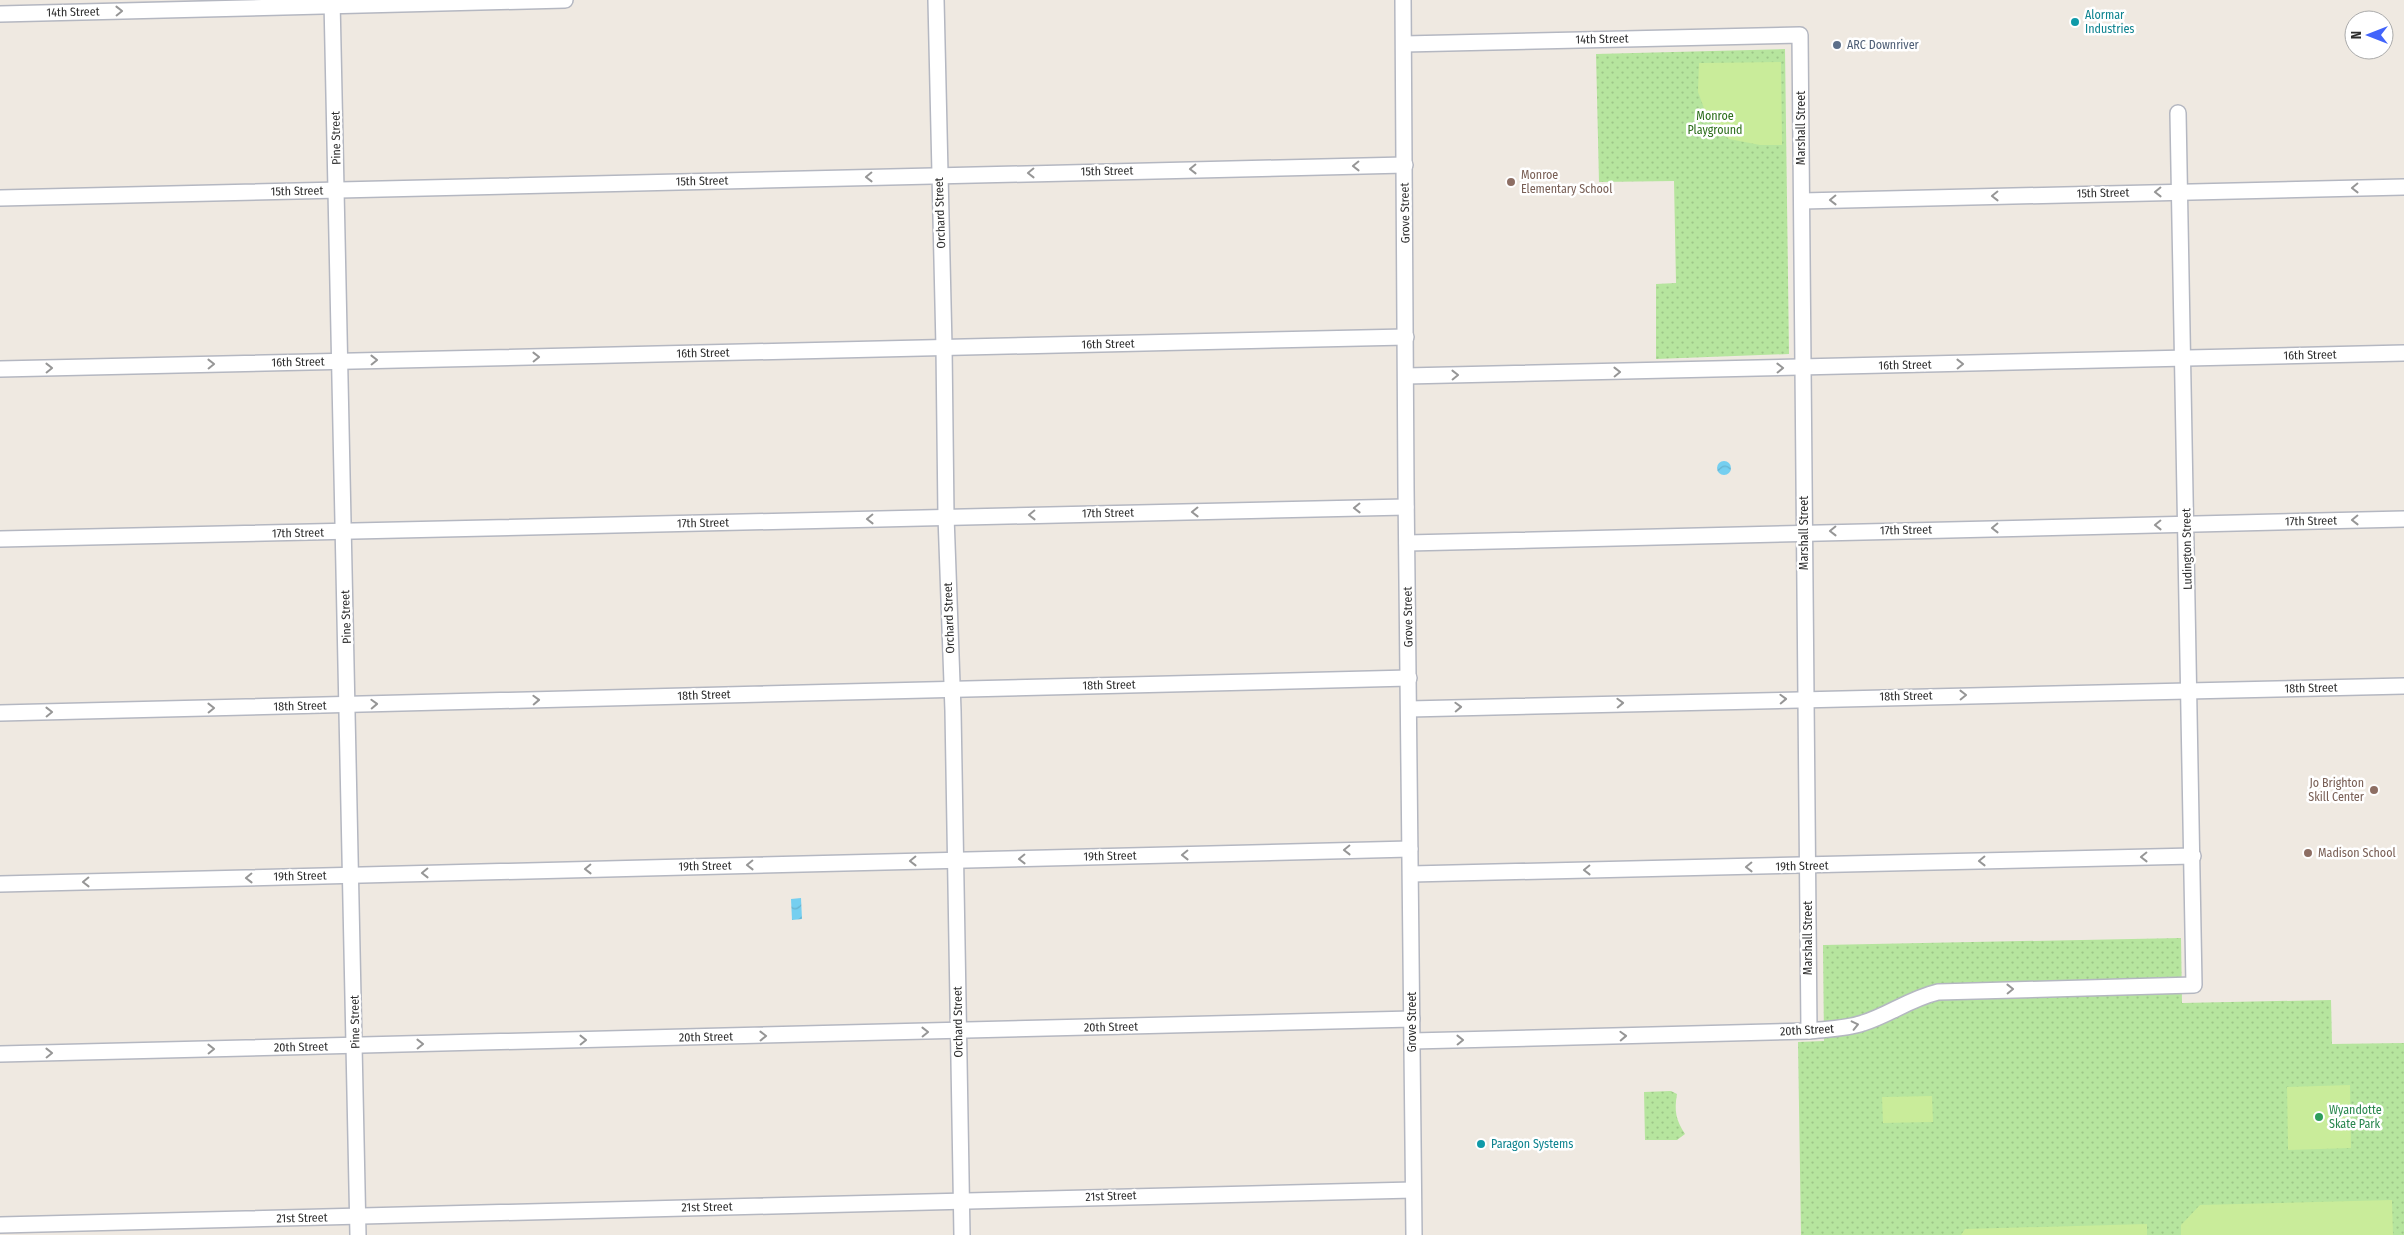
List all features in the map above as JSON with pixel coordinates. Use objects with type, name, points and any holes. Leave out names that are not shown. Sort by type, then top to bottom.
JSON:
[{"type":"street","name":"14th Street","points":[[0,14],[332,3],[565,0]]},
{"type":"street","name":"Orchard Street","points":[[936,0],[946,516],[952,688],[962,1235]]},
{"type":"street","name":"Grove Street","points":[[1403,0],[1406,507],[1414,1235]]},
{"type":"street","name":"Pine Street","points":[[332,3],[341,361],[343,532],[349,705],[358,1235]]},
{"type":"street","name":"14th Street","points":[[1404,44],[1800,35]]},
{"type":"street","name":"Marshall Street","points":[[1800,35],[1809,1031]]},
{"type":"street","name":"Ludington Street","points":[[2178,113],[2194,985]]},
{"type":"street","name":"15th Street","points":[[0,198],[1405,165]]},
{"type":"street","name":"15th Street","points":[[1802,201],[2404,186]]},
{"type":"street","name":"16th Street","points":[[0,369],[1406,337]]},
{"type":"street","name":"16th Street","points":[[1406,376],[2404,353]]},
{"type":"street","name":"17th Street","points":[[0,539],[1406,507]]},
{"type":"street","name":"17th Street","points":[[1407,543],[2404,519]]},
{"type":"street","name":"18th Street","points":[[0,713],[1409,678]]},
{"type":"street","name":"18th Street","points":[[1409,709],[1805,698],[2404,686]]},
{"type":"street","name":"19th Street","points":[[0,884],[1410,849]]},
{"type":"street","name":"19th Street","points":[[1411,874],[2193,856]]},
{"type":"street","name":"20th Street","points":[[1412,1041],[1809,1031],[1849,1027],[1863,1023],[1904,1003],[1938,992],[2194,985]]},
{"type":"street","name":"20th Street","points":[[0,1054],[1412,1019]]},
{"type":"street","name":"21st Street","points":[[0,1225],[1413,1190]]},
{"type":"green space","name":"Monroe Playground","points":[[1785,49],[1789,354],[1656,359],[1656,284],[1676,283],[1674,181],[1599,182],[1596,54]]},
{"type":"green space","points":[[1781,62],[1782,145],[1760,145],[1729,139],[1708,119],[1698,92],[1699,63]]},
{"type":"green space","points":[[2181,938],[2182,1003],[2331,1000],[2332,1044],[2404,1043],[2404,1235],[1801,1235],[1798,1042],[1824,1041],[1823,945]]},
{"type":"green space","name":"Wyandotte Skate Park","points":[[2350,1085],[2351,1148],[2288,1150],[2287,1087]]},
{"type":"green space","points":[[1671,1091],[1677,1094],[1676,1115],[1685,1134],[1677,1140],[1645,1140],[1644,1092]]},
{"type":"green space","points":[[1932,1096],[1933,1122],[1883,1123],[1882,1097]]},
{"type":"green space","points":[[2392,1200],[2393,1235],[2181,1235],[2181,1225],[2200,1205]]},
{"type":"green space","points":[[2147,1224],[2147,1235],[1961,1235],[1965,1229]]},
{"type":"water","points":[[1721,461],[1727,461],[1731,468],[1727,475],[1721,475],[1717,471],[1717,465]]},
{"type":"water","points":[[801,898],[802,919],[792,920],[791,899]]},
{"type":"place","name":"Alormar Industries","points":[[2075,22]]},
{"type":"place","name":"ARC Downriver","points":[[1837,45]]},
{"type":"place","name":"Monroe Elementary School","points":[[1511,182]]},
{"type":"place","name":"Jo Brighton Skill Center","points":[[2374,790]]},
{"type":"place","name":"Madison School","points":[[2308,853]]},
{"type":"place","name":"Wyandotte Skate Park","points":[[2319,1117]]},
{"type":"place","name":"Paragon Systems","points":[[1481,1144]]}]
